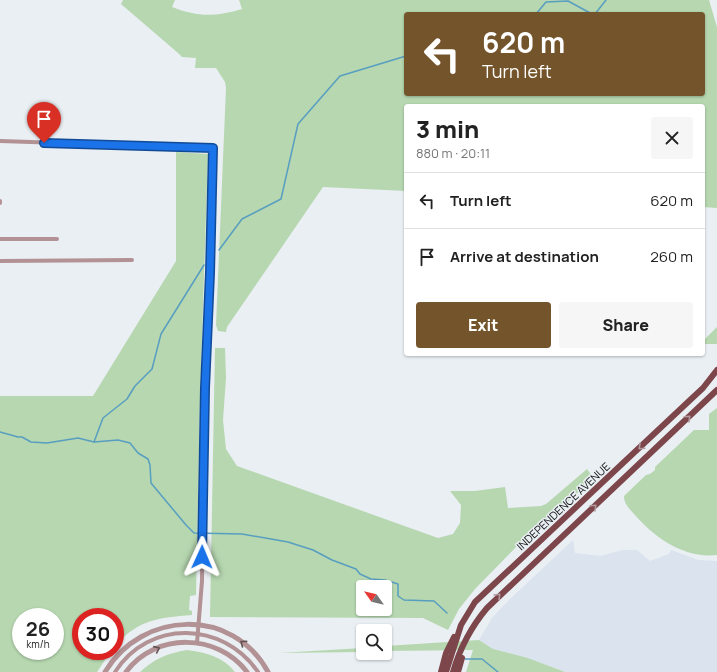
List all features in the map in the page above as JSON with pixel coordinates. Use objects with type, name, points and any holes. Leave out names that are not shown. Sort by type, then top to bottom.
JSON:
[{"type":"main road","name":"INDEPENDENCE AVENUE","points":[[446,672],[461,625],[469,609],[487,590],[703,388],[717,370]]},
{"type":"main road","name":"INDEPENDENCE AVENUE","points":[[453,672],[473,625],[499,595],[717,390]]},
{"type":"main road","points":[[441,672],[450,644],[461,625]]},
{"type":"main road","points":[[458,672],[473,625]]},
{"type":"street","points":[[0,141],[213,148],[209,314],[205,380],[202,571],[200,624],[197,643]]},
{"type":"street","points":[[0,239],[57,239]]},
{"type":"street","points":[[0,261],[132,260]]},
{"type":"street","points":[[105,672],[120,651],[134,640],[146,634],[174,625],[200,624],[229,634],[244,644],[258,657],[268,672]]},
{"type":"street","points":[[115,672],[131,654],[150,642],[176,634],[198,633],[231,645],[249,660],[258,672]]},
{"type":"street","points":[[126,672],[141,657],[153,650],[176,642],[197,643],[222,651],[238,662],[246,672]]},
{"type":"shaded area","points":[[573,540],[575,553],[600,556],[623,550],[637,550],[650,561],[669,554],[671,550],[698,560],[717,561],[717,672],[565,672],[528,658],[493,649],[479,640],[492,618]]},
{"type":"green space","points":[[123,0],[175,0],[172,7],[190,13],[215,15],[242,9],[239,0],[709,0],[717,27],[717,208],[705,207],[705,104],[404,104],[404,191],[323,187],[227,327],[226,332],[218,331],[216,325],[226,88],[225,82],[216,68],[195,68],[196,58],[182,57],[121,4]]},
{"type":"green space","points":[[176,152],[208,154],[200,399],[196,595],[190,596],[189,610],[192,611],[192,615],[159,619],[141,625],[124,637],[124,608],[72,608],[72,660],[105,660],[97,672],[0,672],[0,396],[93,396],[176,261]]},
{"type":"green space","points":[[717,327],[717,344],[705,344],[705,339]]},
{"type":"green space","points":[[215,348],[225,348],[226,378],[223,420],[226,449],[237,466],[438,538],[453,534],[460,523],[461,505],[450,491],[475,491],[505,487],[508,508],[541,506],[546,504],[587,469],[594,479],[526,537],[475,589],[459,609],[448,630],[423,618],[210,617]]},
{"type":"green space","points":[[717,408],[717,555],[693,554],[671,545],[651,531],[630,510],[626,504],[624,496],[646,475],[655,470],[655,467],[694,430],[709,430],[709,414]]},
{"type":"green space","points":[[479,640],[493,649],[528,658],[565,672],[466,672],[473,650],[392,651],[392,646]]},
{"type":"green space","points":[[356,648],[356,652],[279,653]]},
{"type":"green space","points":[[187,650],[214,656],[220,659],[235,672],[140,672],[162,657]]},
{"type":"waterway","points":[[597,12],[606,0]]},
{"type":"waterway","points":[[538,12],[546,2],[568,1],[588,12]]},
{"type":"waterway","points":[[219,250],[242,219],[281,199],[298,124],[340,76],[404,57]]},
{"type":"waterway","points":[[94,442],[103,418],[127,399],[135,386],[152,369],[161,334],[204,265]]},
{"type":"waterway","points":[[0,432],[22,437],[31,442],[47,443],[78,438],[94,442],[118,440],[130,443],[138,453],[148,459],[150,465],[151,483],[194,533],[242,534],[288,542],[313,550],[332,560],[356,569],[360,574],[371,579],[385,580],[398,584],[398,596],[404,600],[434,601],[447,613]]},
{"type":"waterway","points":[[465,659],[482,659],[498,672]]},
{"type":"route","points":[[44,143],[213,148],[209,314],[205,372],[202,557]]}]
